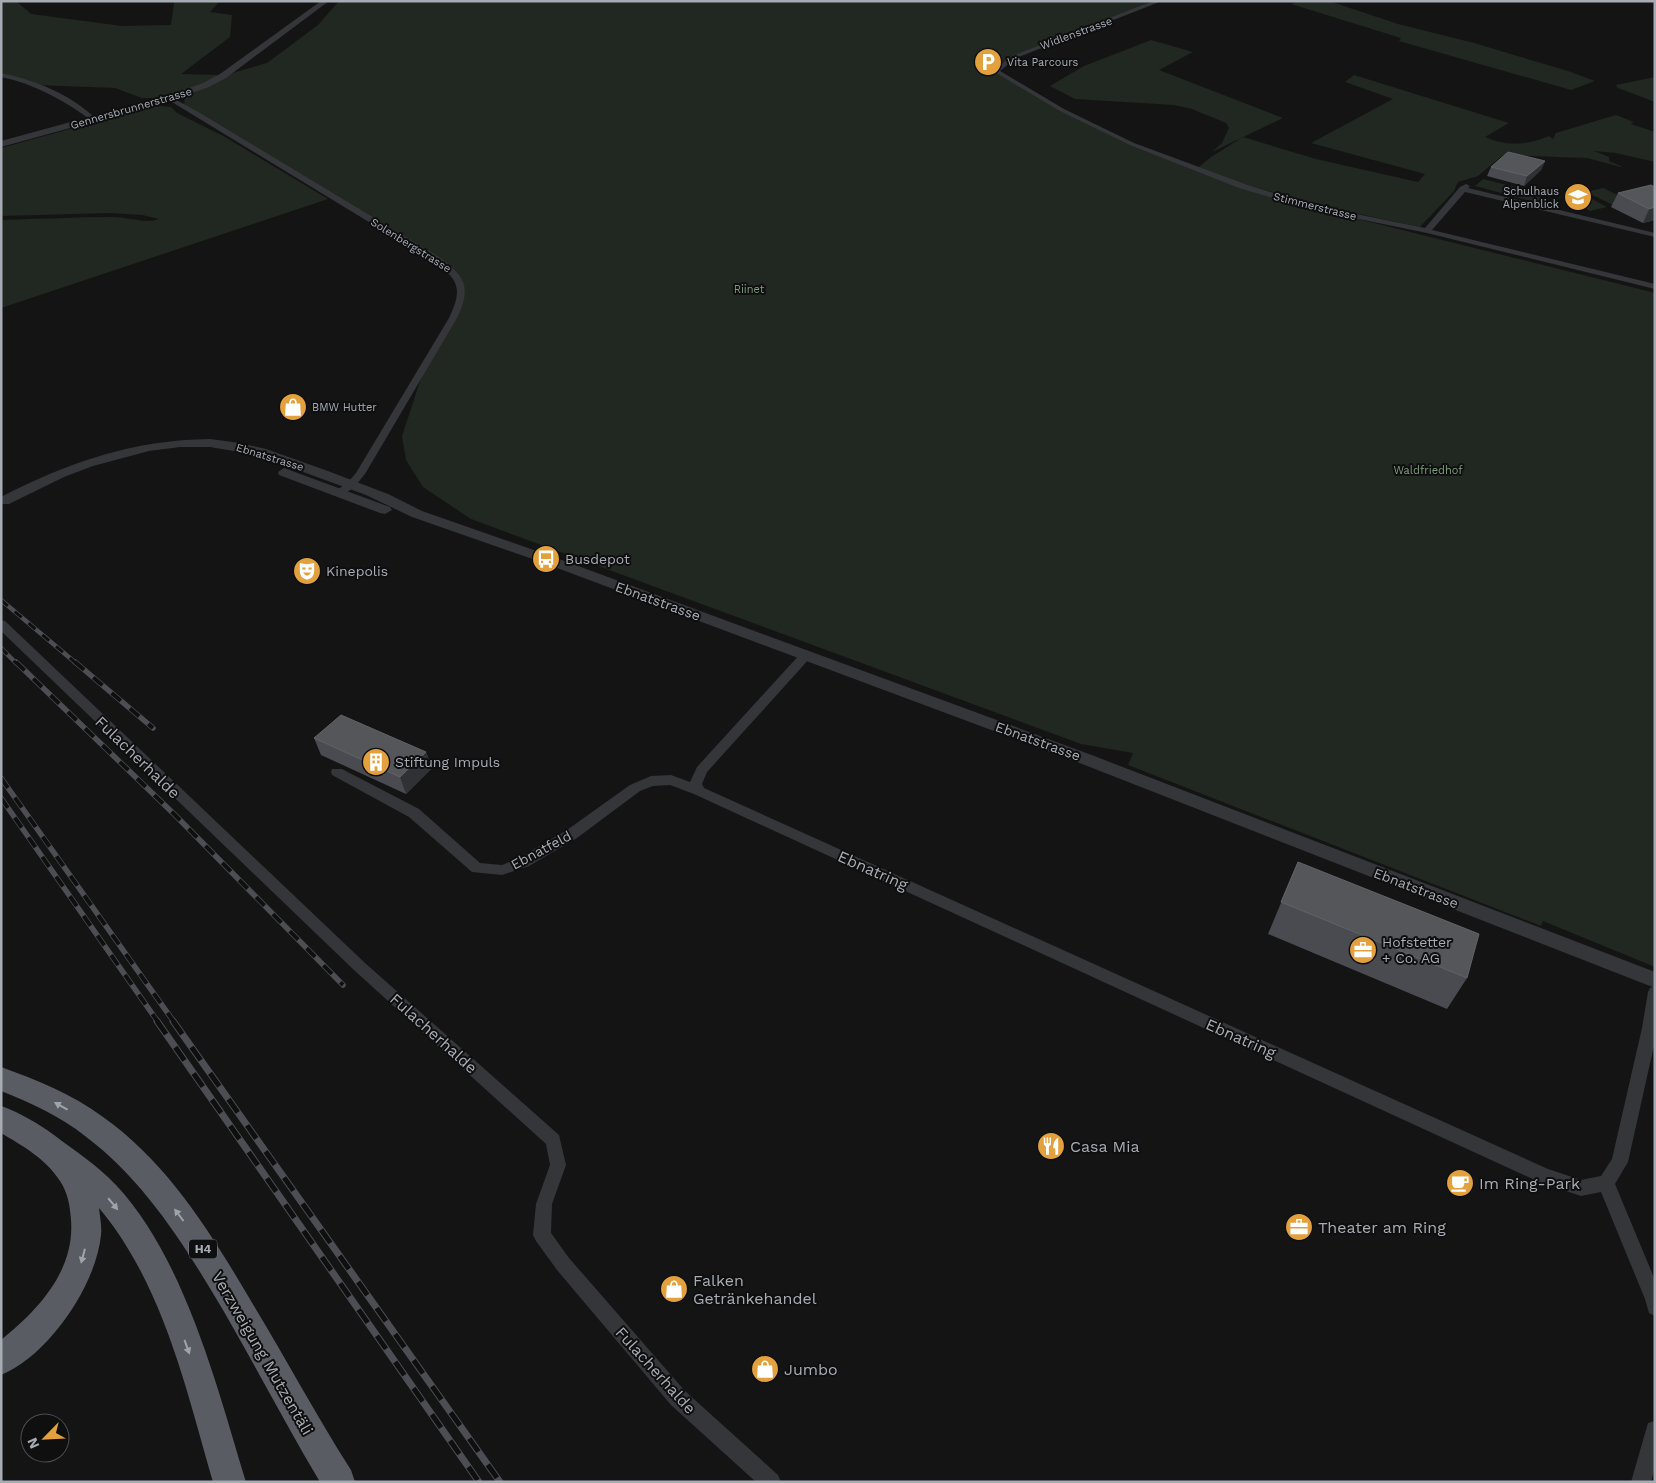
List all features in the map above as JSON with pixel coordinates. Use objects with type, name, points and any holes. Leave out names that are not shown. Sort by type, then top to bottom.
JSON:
[{"type":"highway","name":"Verzweigung Mutzentäli","points":[[1,1079],[48,1099],[94,1126],[136,1163],[168,1199],[215,1268],[338,1482]]},
{"type":"highway","points":[[1,1118],[29,1133],[83,1172],[113,1202],[132,1230],[168,1296],[192,1360],[230,1482]]},
{"type":"highway","points":[[1,1360],[30,1337],[61,1303],[82,1263],[89,1223],[84,1198],[71,1174],[51,1148]]},
{"type":"street","name":"Gennersbrunnerstrasse","points":[[1,144],[93,120],[206,85],[223,76],[326,1]]},
{"type":"street","name":"Widlenstrasse","points":[[996,71],[1014,57],[1159,1]]},
{"type":"street","name":"Stimmerstrasse","points":[[996,71],[1062,110],[1132,144],[1242,186],[1310,207],[1427,231],[1655,287]]},
{"type":"street","points":[[1,75],[37,85],[72,104],[93,120]]},
{"type":"street","name":"Solenbergstrasse","points":[[169,98],[436,259],[453,271],[460,280],[462,295],[458,309],[360,474],[351,484],[338,493]]},
{"type":"street","points":[[1427,231],[1465,188],[1655,235]]},
{"type":"street","name":"Ebnatstrasse","points":[[3,502],[31,486],[94,462],[142,448],[199,442],[242,447],[351,484],[401,504],[417,514],[806,655],[1092,762],[1655,980]]},
{"type":"street","name":"Ebnatstrasse","points":[[3,502],[121,463],[162,453],[194,451],[225,453],[252,460],[392,512],[417,514]]},
{"type":"street","name":"Fulacherhalde","points":[[1,624],[360,967],[553,1140],[558,1165],[544,1204],[542,1235],[563,1264],[678,1398],[771,1482]]},
{"type":"street","points":[[699,791],[696,784],[702,770],[806,655]]},
{"type":"street","name":"Ebnatfeld","points":[[337,772],[414,813],[477,868],[502,870],[524,862],[572,834],[635,788],[651,781],[671,780]]},
{"type":"street","name":"Ebnatring","points":[[671,780],[699,791],[1545,1176],[1581,1188],[1606,1183]]},
{"type":"street","points":[[1655,992],[1650,1028],[1620,1162],[1606,1183],[1654,1300],[1655,1307]]},
{"type":"street","points":[[1641,1482],[1655,1430]]},
{"type":"green space","points":[[1,1],[16,1],[31,14],[122,26],[171,25],[174,3],[172,1],[220,1],[210,12],[232,15],[230,37],[181,74],[219,75],[207,82],[162,98],[142,98],[115,88],[37,85],[1,75]]},
{"type":"green space","name":"Riinet","points":[[339,1],[1145,1],[1150,5],[1014,57],[997,69],[1062,110],[1132,144],[1195,170],[1211,157],[1243,137],[1316,159],[1418,182],[1425,174],[1311,143],[1393,99],[1345,82],[1354,75],[1509,123],[1485,137],[1501,142],[1525,143],[1549,136],[1553,139],[1556,133],[1616,115],[1634,122],[1631,124],[1655,132],[1655,162],[1616,153],[1594,151],[1609,157],[1609,161],[1621,167],[1587,158],[1503,155],[1478,176],[1458,182],[1454,191],[1420,227],[1317,205],[1207,173],[1310,207],[1655,293],[1655,967],[1543,921],[1541,926],[1128,765],[1133,753],[1081,744],[471,519],[423,487],[406,460],[402,436],[428,357],[458,309],[457,275],[181,105],[185,103],[184,100],[187,96],[229,74],[267,63],[318,25]]},
{"type":"green space","points":[[1299,1],[1329,1],[1398,24],[1474,43],[1595,81],[1571,90],[1399,41],[1401,38],[1291,4]]},
{"type":"green space","points":[[1151,40],[1193,52],[1159,70],[1283,118],[1212,152],[1222,143],[1229,128],[1226,123],[1192,109],[1174,105],[1075,99],[1050,86],[1084,66]]},
{"type":"green space","points":[[1655,77],[1655,102],[1618,88],[1616,85]]},
{"type":"green space","points":[[150,107],[171,107],[177,113],[225,137],[328,199],[1,308],[1,220],[113,217],[143,221],[159,219],[142,215],[111,213],[1,216],[1,148]]},
{"type":"green space","points":[[1483,179],[1545,195],[1538,203],[1475,186]]},
{"type":"green space","points":[[1603,188],[1630,201],[1613,205],[1586,192]]},
{"type":"green space","points":[[1581,193],[1607,207],[1590,211],[1563,197]]},
{"type":"building","points":[[1508,152],[1545,161],[1527,176],[1491,167]]},
{"type":"building","points":[[1651,185],[1655,187],[1655,207],[1649,209],[1618,193]]},
{"type":"building","points":[[341,715],[426,752],[400,777],[314,738]]},
{"type":"building","points":[[1298,862],[1479,934],[1467,978],[1281,902]]},
{"type":"railway","points":[[1,600],[77,664]]},
{"type":"railway","points":[[1,648],[17,664]]},
{"type":"railway","points":[[16,662],[175,815],[343,985]]},
{"type":"railway","points":[[75,662],[153,728]]},
{"type":"railway","points":[[1,778],[174,1022]]},
{"type":"railway","points":[[1,798],[158,1022]]},
{"type":"railway","points":[[157,1021],[479,1482]]},
{"type":"railway","points":[[173,1021],[500,1482]]},
{"type":"place","name":"Vita Parcours","points":[[988,62]]},
{"type":"place","name":"Schulhaus Alpenblick","points":[[1578,197]]},
{"type":"place","name":"BMW Hutter","points":[[293,407]]},
{"type":"place","name":"Busdepot","points":[[546,559]]},
{"type":"place","name":"Kinepolis","points":[[307,571]]},
{"type":"place","name":"Stiftung Impuls","points":[[376,762]]},
{"type":"place","name":"Hofstetter + Co. AG","points":[[1363,950]]},
{"type":"place","name":"Casa Mia","points":[[1051,1146]]},
{"type":"place","name":"Im Ring-Park","points":[[1460,1183]]},
{"type":"place","name":"Theater am Ring","points":[[1299,1227]]},
{"type":"place","name":"Falken Getränkehandel","points":[[674,1289]]},
{"type":"place","name":"Jumbo","points":[[765,1369]]},
{"type":"park label","name":"Waldfriedhof","points":[[1428,470]]}]
